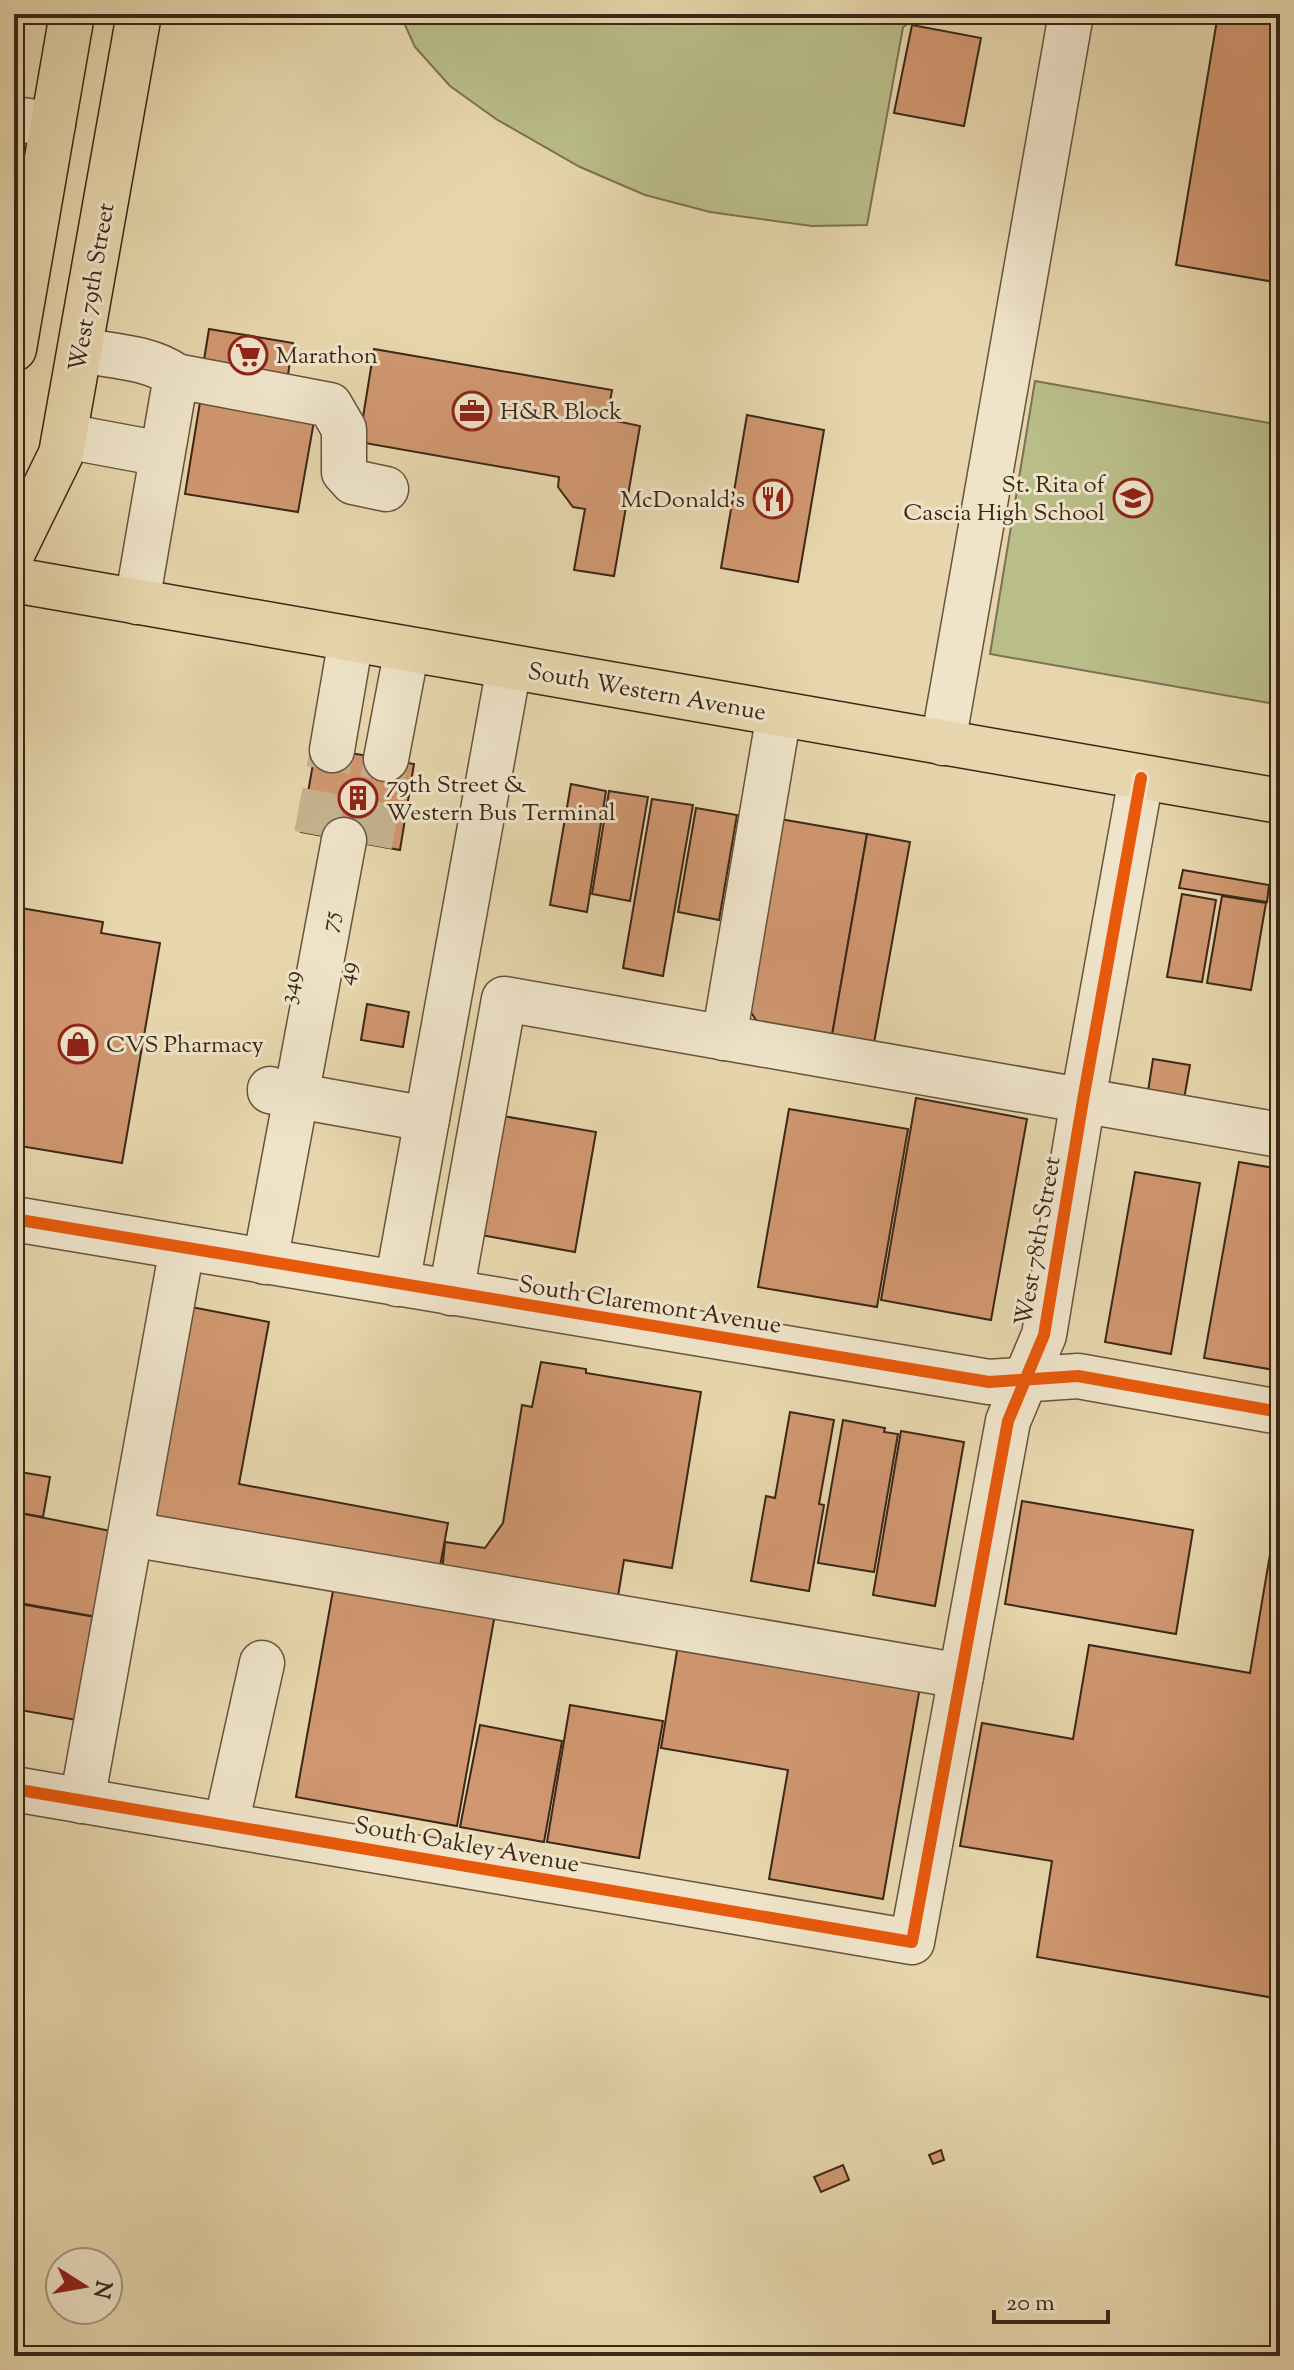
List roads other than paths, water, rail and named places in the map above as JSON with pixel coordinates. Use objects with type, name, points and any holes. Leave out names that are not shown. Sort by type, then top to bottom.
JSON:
[{"type":"main road","points":[[14,344],[34,121],[72,14]]},
{"type":"main road","name":"West 79th Street","points":[[14,550],[61,454],[139,14]]},
{"type":"main road","name":"South Western Avenue","points":[[14,580],[1280,801]]},
{"type":"street","points":[[943,743],[1071,14]]},
{"type":"street","points":[[80,350],[148,363],[176,376],[330,405],[344,429],[344,472],[353,482],[386,489]]},
{"type":"street","points":[[137,602],[176,376]]},
{"type":"street","points":[[65,436],[162,454]]},
{"type":"street","points":[[360,754],[380,644]]},
{"type":"street","points":[[397,1284],[509,667]]},
{"type":"street","points":[[724,1038],[779,714]]},
{"type":"street","name":"West 78th Street","points":[[912,1942],[1008,1421],[1044,1335],[1141,778]]},
{"type":"street","name":"75","points":[[265,1262],[343,840]]},
{"type":"street","points":[[451,1293],[504,999],[1280,1135]]},
{"type":"street","points":[[295,1096],[427,1119]]},
{"type":"street","name":"South Claremont Avenue","points":[[14,1219],[989,1382],[1078,1376],[1280,1412]]},
{"type":"street","points":[[82,1801],[182,1248]]},
{"type":"street","points":[[131,1534],[961,1676]]},
{"type":"street","points":[[226,1825],[262,1663]]},
{"type":"street","name":"South Oakley Avenue","points":[[14,1789],[912,1942]]},
{"type":"tunnel","points":[[316,835],[332,750]]},
{"type":"tunnel","points":[[370,845],[386,759]]},
{"type":"place","name":"Marathon","points":[[248,355]]},
{"type":"place","name":"H&R Block","points":[[472,411]]},
{"type":"place","name":"St. Rita of Cascia High School","points":[[1133,498]]},
{"type":"place","name":"McDonald's","points":[[773,499]]},
{"type":"place","name":"79th Street & Western Bus Terminal","points":[[358,798]]},
{"type":"place","name":"CVS Pharmacy","points":[[78,1044]]}]
